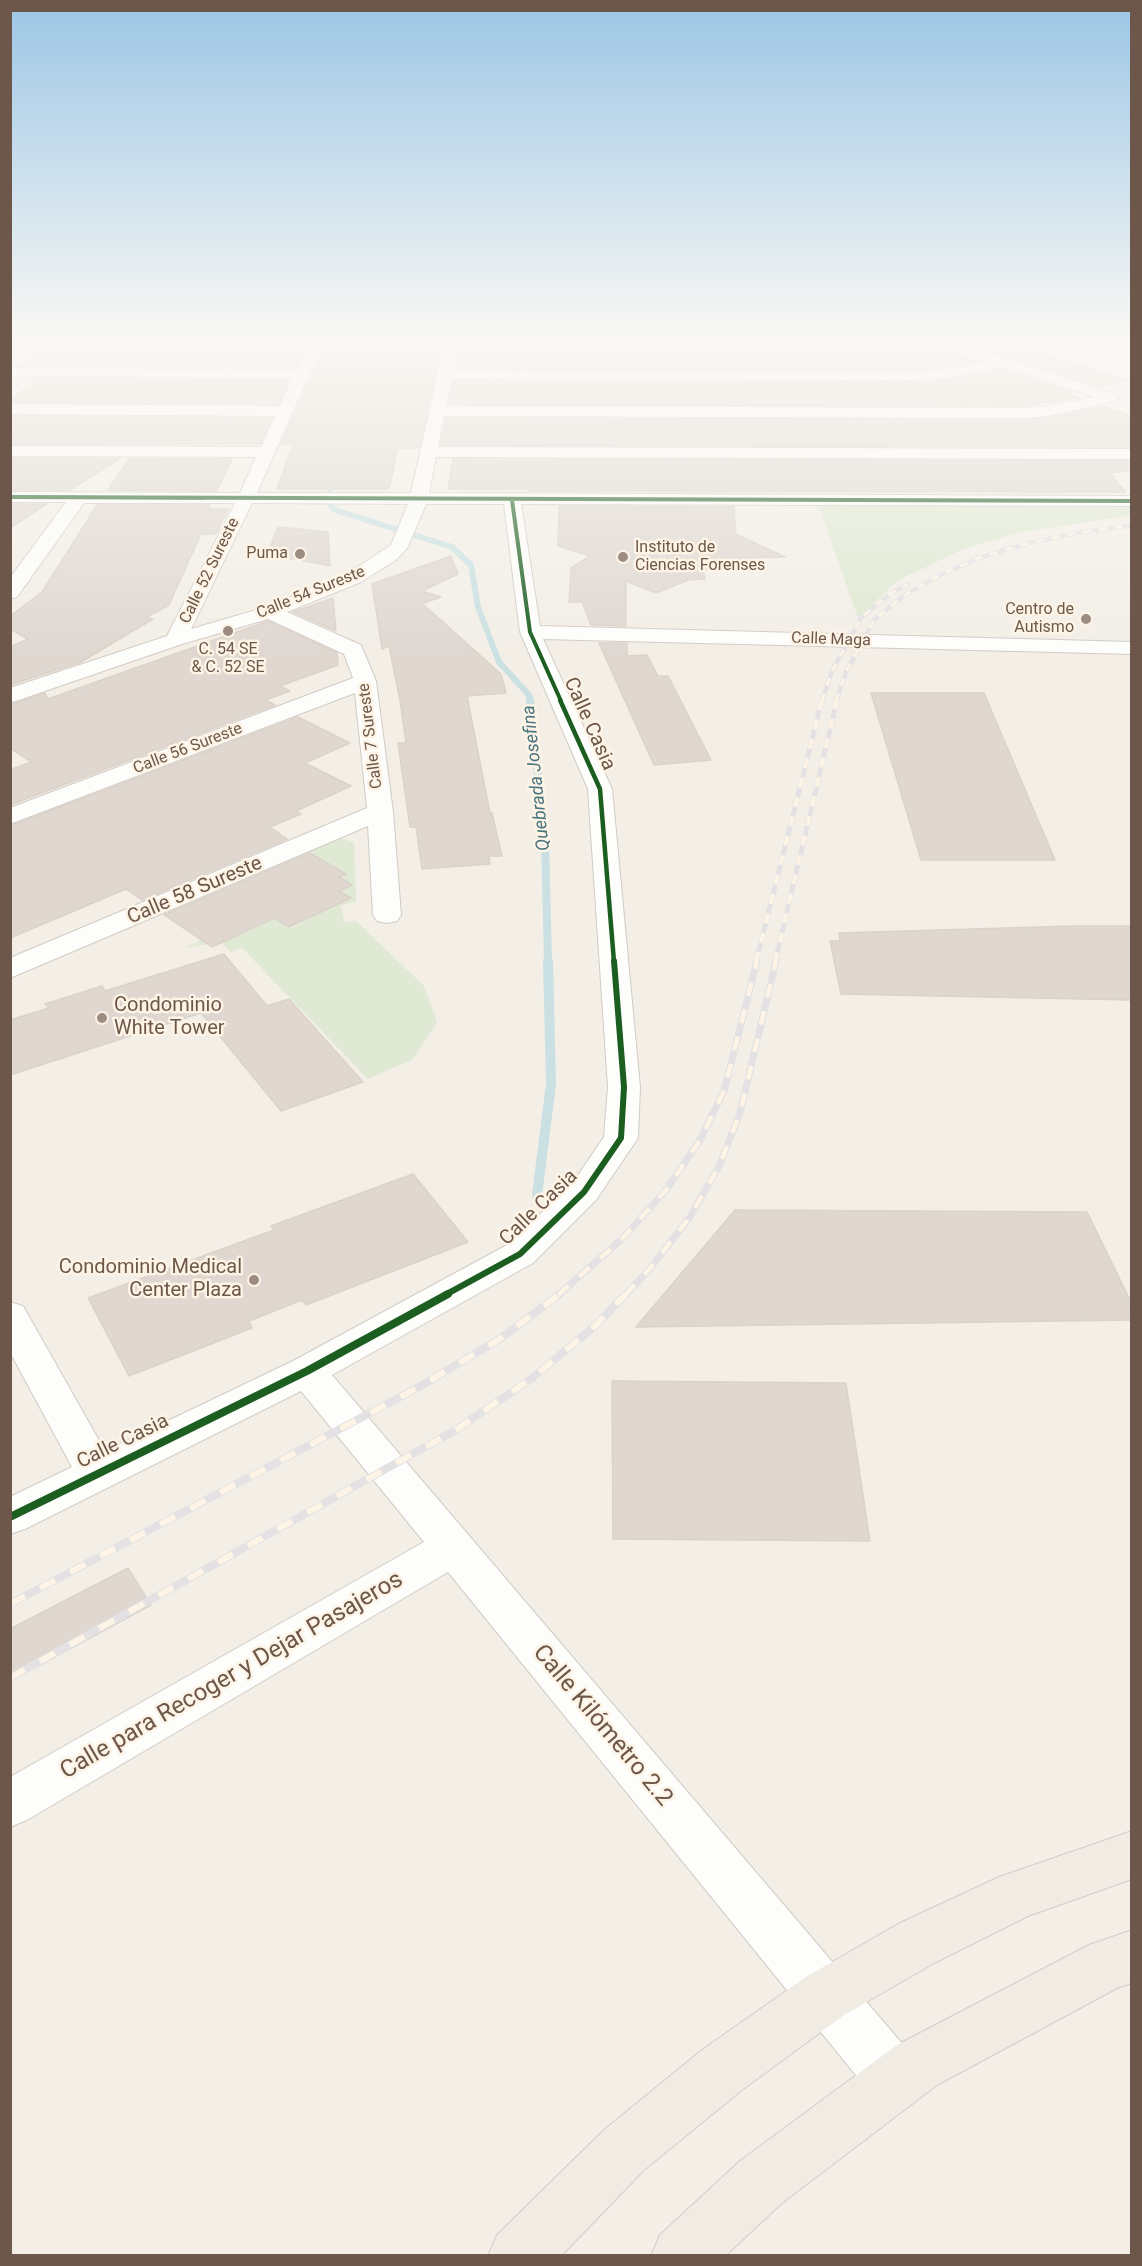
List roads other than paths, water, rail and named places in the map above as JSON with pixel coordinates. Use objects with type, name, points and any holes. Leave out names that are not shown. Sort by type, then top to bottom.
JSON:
[{"type":"main road","points":[[518,2256],[624,2150],[722,2070],[825,1996],[917,1943],[1017,1895],[1131,1855]]},
{"type":"main road","points":[[681,2256],[761,2182],[917,2065],[1000,2019],[1108,1964],[1131,1956]]},
{"type":"street","name":"Calle 52 Sureste","points":[[176,640],[271,444]]},
{"type":"street","name":"Calle 54 Sureste","points":[[10,696],[176,640],[270,612],[327,590],[371,569],[399,547],[407,531],[419,498],[430,444]]},
{"type":"street","points":[[10,450],[267,452]]},
{"type":"street","points":[[428,452],[1131,454]]},
{"type":"street","points":[[10,497],[1131,501]]},
{"type":"street","points":[[10,593],[78,498]]},
{"type":"street","name":"Calle Casia","points":[[10,1518],[307,1371],[520,1254],[584,1192],[621,1138],[624,1087],[600,789],[530,632],[512,500]]},
{"type":"street","name":"Calle 7 Sureste","points":[[270,612],[353,650],[365,681],[380,812],[387,915]]},
{"type":"street","name":"Calle Maga","points":[[530,632],[1131,648]]},
{"type":"street","name":"Calle 56 Sureste","points":[[10,817],[365,681]]},
{"type":"street","name":"Calle 58 Sureste","points":[[10,969],[380,812]]},
{"type":"street","points":[[10,1315],[97,1473]]},
{"type":"street","name":"Calle Kilómetro 2.2","points":[[307,1371],[896,2080]]},
{"type":"street","name":"Calle para Recoger y Dejar Pasajeros","points":[[10,1804],[453,1547]]},
{"type":"waterway","name":"Quebrada Josefina","points":[[328,498],[334,476]]},
{"type":"waterway","name":"Quebrada Josefina","points":[[328,498],[328,502],[335,510],[452,547],[471,565],[478,607],[499,662],[529,695],[530,701]]},
{"type":"waterway","name":"Quebrada Josefina","points":[[530,700],[545,838],[548,962]]},
{"type":"waterway","name":"Quebrada Josefina","points":[[537,1195],[551,1084],[548,961]]},
{"type":"railway","points":[[836,701],[846,672],[874,620],[903,596],[938,576],[979,558],[1025,544],[1076,533],[1132,525]]},
{"type":"railway","points":[[822,701],[832,671],[861,618],[891,593],[908,584]]},
{"type":"railway","points":[[756,962],[822,700]]},
{"type":"railway","points":[[775,962],[837,700]]},
{"type":"railway","points":[[558,1295],[621,1240],[666,1190],[700,1140],[724,1091],[757,961]]},
{"type":"railway","points":[[625,1295],[648,1271],[690,1217],[720,1164],[740,1113],[776,961]]},
{"type":"railway","points":[[10,1604],[419,1387],[498,1340],[560,1294]]},
{"type":"railway","points":[[10,1678],[454,1431],[531,1379],[595,1326],[626,1294]]},
{"type":"place","name":"Puma","points":[[300,554]]},
{"type":"place","name":"Instituto de Ciencias Forenses","points":[[623,557]]},
{"type":"place","name":"Centro de Autismo","points":[[1086,619]]},
{"type":"place","name":"C. 54 SE & C. 52 SE","points":[[228,631]]},
{"type":"place","name":"Condominio White Tower","points":[[102,1018]]},
{"type":"place","name":"Condominio Medical Center Plaza","points":[[254,1280]]}]
